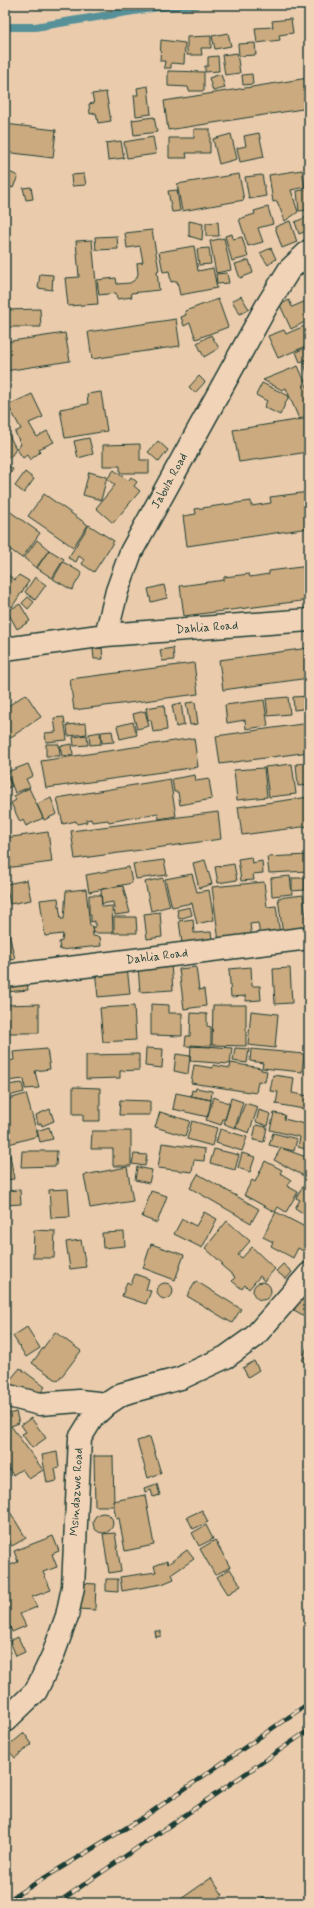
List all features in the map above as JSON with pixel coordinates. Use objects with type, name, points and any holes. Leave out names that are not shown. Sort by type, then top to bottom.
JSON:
[{"type":"street","name":"Jabula Road","points":[[106,635],[117,591],[131,552],[266,307],[289,270],[309,251]]},
{"type":"street","name":"Dahlia Road","points":[[106,635],[309,620]]},
{"type":"street","points":[[5,649],[106,635]]},
{"type":"street","name":"Dahlia Road","points":[[5,976],[309,938]]},
{"type":"street","name":"Msindazwe Road","points":[[5,1720],[36,1691],[53,1655],[67,1616],[72,1587],[80,1438],[92,1417],[122,1394],[181,1378],[226,1357],[254,1337],[309,1274]]},
{"type":"street","points":[[5,1395],[40,1404],[78,1401],[107,1404]]},
{"type":"building","points":[[291,19],[293,33],[279,35],[280,40],[257,43],[255,28],[273,27],[272,21]]},
{"type":"building","points":[[228,33],[231,46],[215,49],[212,36]]},
{"type":"building","points":[[211,36],[211,48],[201,48],[202,55],[187,55],[187,37]]},
{"type":"building","points":[[161,40],[185,43],[184,64],[171,63],[171,68],[164,68],[165,61],[160,61]]},
{"type":"building","points":[[255,43],[256,55],[239,56],[238,44]]},
{"type":"building","points":[[237,53],[240,73],[225,75],[222,55]]},
{"type":"building","points":[[218,56],[219,71],[205,72],[205,66],[208,66],[208,57]]},
{"type":"building","points":[[168,71],[204,72],[204,91],[189,91],[188,87],[168,86]]},
{"type":"building","points":[[221,74],[225,88],[213,91],[209,78]]},
{"type":"building","points":[[252,74],[253,84],[243,85],[242,75]]},
{"type":"building","points":[[308,78],[309,108],[168,130],[164,101]]},
{"type":"building","points":[[148,86],[151,114],[136,116],[134,95],[138,95],[137,88]]},
{"type":"building","points":[[106,92],[111,121],[98,123],[96,113],[90,114],[89,104],[94,103],[92,94]]},
{"type":"building","points":[[154,117],[157,132],[134,135],[132,120]]},
{"type":"building","points":[[5,124],[56,130],[53,158],[5,152]]},
{"type":"building","points":[[194,129],[210,129],[210,153],[186,153],[187,158],[169,158],[169,138],[194,138]]},
{"type":"building","points":[[259,133],[264,157],[240,162],[237,148],[246,146],[244,136]]},
{"type":"building","points":[[231,134],[237,159],[219,164],[213,139]]},
{"type":"building","points":[[153,137],[156,154],[127,158],[124,142]]},
{"type":"building","points":[[121,141],[124,158],[108,160],[106,143]]},
{"type":"building","points":[[5,170],[18,176],[13,188],[5,185]]},
{"type":"building","points":[[302,170],[305,187],[291,190],[298,212],[285,221],[277,201],[273,202],[269,175]]},
{"type":"building","points":[[84,174],[86,185],[72,186],[71,175]]},
{"type":"building","points":[[239,174],[244,200],[182,211],[177,184]]},
{"type":"building","points":[[262,175],[266,196],[249,199],[245,177]]},
{"type":"building","points":[[31,187],[33,199],[26,200],[23,188]]},
{"type":"building","points":[[309,189],[309,210],[299,211],[297,191]]},
{"type":"building","points":[[177,190],[180,211],[172,212],[168,191]]},
{"type":"building","points":[[268,207],[273,224],[258,228],[263,242],[248,246],[239,219],[255,214],[254,211]]},
{"type":"building","points":[[309,216],[309,230],[299,234],[295,222]]},
{"type":"building","points":[[189,221],[203,224],[202,240],[189,236]]},
{"type":"building","points":[[290,221],[297,242],[282,248],[275,227]]},
{"type":"building","points":[[218,222],[219,236],[206,236],[206,223]]},
{"type":"building","points":[[152,230],[159,270],[157,271],[159,290],[131,293],[132,297],[117,299],[116,293],[99,295],[97,280],[116,278],[117,284],[130,283],[136,279],[138,274],[137,263],[143,262],[140,246],[127,248],[125,233]]},
{"type":"building","points":[[232,234],[233,239],[242,237],[248,257],[232,261],[225,236]]},
{"type":"building","points":[[117,236],[118,249],[96,250],[95,237]]},
{"type":"building","points":[[224,238],[231,270],[216,273],[210,241]]},
{"type":"building","points":[[92,240],[98,304],[68,306],[65,278],[79,277],[76,241]]},
{"type":"building","points":[[194,246],[198,271],[213,268],[217,288],[180,295],[177,281],[171,282],[169,271],[163,272],[159,252]]},
{"type":"building","points":[[209,248],[211,264],[199,265],[197,249]]},
{"type":"building","points":[[271,248],[276,259],[268,265],[260,253]]},
{"type":"building","points":[[249,260],[253,273],[240,278],[235,264]]},
{"type":"building","points":[[227,273],[229,283],[217,284],[216,274]]},
{"type":"building","points":[[40,274],[53,275],[52,290],[38,288]]},
{"type":"building","points":[[241,296],[249,309],[240,314],[232,301]]},
{"type":"building","points":[[218,299],[228,327],[196,339],[190,323],[184,326],[181,317],[186,315],[185,311]]},
{"type":"building","points":[[289,300],[292,307],[306,301],[309,307],[309,320],[291,329],[280,305]]},
{"type":"building","points":[[40,309],[41,327],[5,327],[5,310]]},
{"type":"building","points":[[176,319],[180,346],[92,359],[88,332]]},
{"type":"building","points":[[309,324],[309,345],[278,358],[268,336],[284,330],[286,334]]},
{"type":"building","points":[[65,333],[70,361],[5,371],[5,342]]},
{"type":"building","points":[[211,335],[219,348],[204,357],[197,343]]},
{"type":"building","points":[[309,346],[309,359],[300,362],[296,352]]},
{"type":"building","points":[[309,361],[309,376],[308,376],[304,363]]},
{"type":"building","points":[[298,366],[309,391],[309,415],[299,419],[286,388],[282,390],[263,380]]},
{"type":"building","points":[[199,376],[205,382],[195,393],[189,387]]},
{"type":"building","points":[[262,383],[289,396],[280,415],[264,407],[267,401],[256,395]]},
{"type":"building","points":[[101,392],[107,431],[65,438],[60,409],[88,404],[87,394]]},
{"type":"building","points":[[32,394],[43,417],[29,423],[37,437],[47,431],[54,442],[39,449],[40,452],[30,460],[27,455],[23,458],[16,448],[21,445],[15,432],[21,429],[8,405]]},
{"type":"building","points":[[309,418],[309,452],[239,462],[233,430]]},
{"type":"building","points":[[5,427],[16,449],[10,458],[5,455]]},
{"type":"building","points":[[89,438],[93,454],[78,458],[74,441]]},
{"type":"building","points":[[158,441],[168,450],[159,462],[148,452]]},
{"type":"building","points":[[140,444],[140,460],[149,460],[149,473],[120,473],[120,466],[103,466],[103,445]]},
{"type":"building","points":[[5,464],[13,469],[5,483]]},
{"type":"building","points":[[114,470],[128,481],[131,477],[137,482],[134,486],[140,491],[113,523],[96,508],[115,485],[107,479]]},
{"type":"building","points":[[25,472],[34,479],[24,493],[15,486]]},
{"type":"building","points":[[89,472],[107,477],[101,500],[83,495]]},
{"type":"building","points":[[309,492],[309,528],[187,546],[183,516],[196,514],[195,509],[251,501],[251,506],[271,503],[270,497]]},
{"type":"building","points":[[44,494],[88,525],[73,547],[28,516]]},
{"type":"building","points":[[5,508],[40,533],[22,558],[5,546]]},
{"type":"building","points":[[89,525],[114,541],[94,572],[82,564],[84,560],[79,556],[76,562],[68,558]]},
{"type":"building","points":[[37,540],[49,550],[36,568],[24,558]]},
{"type":"building","points":[[49,550],[64,559],[52,578],[37,568]]},
{"type":"building","points":[[63,562],[82,573],[72,590],[53,579]]},
{"type":"building","points":[[309,566],[309,600],[184,616],[180,586],[224,580],[224,577],[249,574],[250,577],[269,574],[269,571]]},
{"type":"building","points":[[5,573],[15,580],[19,575],[29,581],[12,607],[5,603]]},
{"type":"building","points":[[35,577],[46,585],[35,600],[25,592]]},
{"type":"building","points":[[164,585],[167,598],[151,602],[148,589]]},
{"type":"building","points":[[28,597],[34,602],[28,609],[22,603]]},
{"type":"building","points":[[20,604],[30,621],[17,629],[7,611]]},
{"type":"building","points":[[102,648],[103,659],[94,659],[93,649]]},
{"type":"building","points":[[173,648],[174,660],[162,661],[160,650]]},
{"type":"building","points":[[309,648],[309,678],[223,690],[219,660]]},
{"type":"building","points":[[194,663],[198,694],[74,710],[70,679]]},
{"type":"building","points":[[26,694],[41,717],[5,741],[5,708]]},
{"type":"building","points":[[309,696],[309,708],[294,710],[293,697]]},
{"type":"building","points":[[288,697],[290,714],[268,716],[266,699]]},
{"type":"building","points":[[264,700],[268,726],[246,729],[245,720],[227,723],[225,705]]},
{"type":"building","points":[[195,702],[198,724],[190,725],[186,703]]},
{"type":"building","points":[[181,703],[184,725],[176,727],[172,705]]},
{"type":"building","points":[[164,705],[167,730],[153,732],[151,720],[148,720],[146,708]]},
{"type":"building","points":[[145,711],[149,726],[137,729],[133,714]]},
{"type":"building","points":[[64,717],[67,740],[46,742],[45,733],[56,732],[54,718]]},
{"type":"building","points":[[133,722],[137,735],[120,739],[117,726]]},
{"type":"building","points":[[86,723],[87,734],[68,736],[67,725]]},
{"type":"building","points":[[309,723],[309,752],[220,764],[216,736]]},
{"type":"building","points":[[112,731],[114,742],[102,743],[101,732]]},
{"type":"building","points":[[100,732],[101,744],[90,745],[89,734]]},
{"type":"building","points":[[87,735],[88,745],[74,746],[73,737]]},
{"type":"building","points":[[194,738],[198,767],[46,788],[41,761]]},
{"type":"building","points":[[46,744],[59,744],[60,756],[46,756]]},
{"type":"building","points":[[72,744],[73,755],[62,756],[60,746]]},
{"type":"building","points":[[309,763],[309,785],[298,786],[296,764]]},
{"type":"building","points":[[28,764],[33,776],[26,779],[30,787],[15,793],[7,772]]},
{"type":"building","points":[[292,764],[296,794],[269,797],[265,767]]},
{"type":"building","points":[[264,768],[267,797],[237,800],[234,770]]},
{"type":"building","points":[[5,772],[12,786],[5,789]]},
{"type":"building","points":[[195,775],[196,781],[209,779],[212,799],[180,805],[178,792],[174,792],[172,779]]},
{"type":"building","points":[[170,779],[176,816],[159,819],[158,813],[109,822],[108,820],[92,822],[91,819],[86,820],[87,822],[77,824],[76,821],[63,824],[57,798]]},
{"type":"building","points":[[29,788],[43,818],[26,826],[23,820],[20,822],[11,803],[16,800],[14,796]]},
{"type":"building","points":[[5,795],[7,795],[9,806],[5,807]]},
{"type":"building","points":[[309,797],[309,826],[242,835],[238,807]]},
{"type":"building","points":[[51,798],[57,814],[44,820],[37,804]]},
{"type":"building","points":[[5,812],[8,829],[5,829]]},
{"type":"building","points":[[218,812],[221,839],[75,859],[71,831]]},
{"type":"building","points":[[48,832],[52,862],[5,868],[5,838]]},
{"type":"building","points":[[308,855],[309,871],[269,873],[267,857]]},
{"type":"building","points":[[251,857],[252,863],[262,861],[263,873],[253,874],[254,880],[241,881],[238,859]]},
{"type":"building","points":[[164,860],[167,875],[136,879],[133,864]]},
{"type":"building","points":[[205,860],[212,884],[199,888],[193,863]]},
{"type":"building","points":[[234,864],[237,880],[218,883],[215,867]]},
{"type":"building","points":[[129,867],[132,883],[89,892],[86,875]]},
{"type":"building","points":[[192,874],[197,892],[209,890],[214,920],[197,924],[192,903],[172,907],[165,879]]},
{"type":"building","points":[[290,876],[292,894],[272,896],[271,878]]},
{"type":"building","points":[[163,878],[170,906],[151,911],[145,882]]},
{"type":"building","points":[[292,878],[305,878],[305,890],[292,891]]},
{"type":"building","points":[[27,880],[31,900],[10,904],[6,884]]},
{"type":"building","points":[[264,882],[267,907],[276,906],[280,934],[260,936],[258,923],[250,924],[252,938],[219,942],[212,887]]},
{"type":"building","points":[[307,882],[309,882],[309,894],[308,894]]},
{"type":"building","points":[[123,886],[130,913],[115,915],[113,902],[102,904],[101,889]]},
{"type":"building","points":[[86,889],[90,926],[92,926],[93,936],[100,937],[101,946],[60,950],[59,942],[62,941],[63,934],[45,936],[40,900],[58,898],[61,919],[64,919],[66,891]]},
{"type":"building","points":[[89,895],[101,895],[102,907],[112,906],[113,933],[93,933],[92,927],[95,927],[95,921],[91,922],[91,915],[89,915]]},
{"type":"building","points":[[303,895],[308,932],[283,935],[278,898]]},
{"type":"building","points":[[190,907],[192,915],[179,919],[177,910]]},
{"type":"building","points":[[160,912],[162,937],[147,939],[144,914]]},
{"type":"building","points":[[114,917],[136,917],[137,933],[114,933]]},
{"type":"building","points":[[193,919],[194,933],[211,932],[212,939],[182,943],[179,921]]},
{"type":"building","points":[[5,930],[8,930],[15,959],[5,961]]},
{"type":"building","points":[[171,964],[173,990],[140,992],[138,966]]},
{"type":"building","points":[[127,967],[130,994],[98,997],[95,970]]},
{"type":"building","points":[[196,967],[199,990],[204,989],[206,1006],[184,1009],[179,969]]},
{"type":"building","points":[[251,967],[252,986],[260,986],[261,1000],[246,1001],[246,996],[231,997],[229,969]]},
{"type":"building","points":[[290,968],[292,1003],[275,1004],[273,969]]},
{"type":"building","points":[[27,982],[28,990],[6,992],[5,985]]},
{"type":"building","points":[[39,1004],[39,1033],[5,1033],[5,1005]]},
{"type":"building","points":[[151,1004],[169,1005],[169,1013],[182,1013],[182,1036],[151,1035]]},
{"type":"building","points":[[213,1005],[246,1005],[246,1046],[212,1045]]},
{"type":"building","points":[[134,1006],[136,1040],[103,1042],[100,1008]]},
{"type":"building","points":[[251,1011],[278,1014],[275,1048],[248,1045]]},
{"type":"building","points":[[191,1013],[207,1014],[207,1026],[211,1027],[211,1047],[185,1046],[186,1036],[190,1036]]},
{"type":"building","points":[[191,1045],[232,1048],[230,1064],[190,1061]]},
{"type":"building","points":[[146,1048],[163,1049],[162,1068],[145,1066]]},
{"type":"building","points":[[235,1048],[249,1049],[247,1063],[233,1061]]},
{"type":"building","points":[[47,1049],[50,1069],[35,1071],[39,1088],[25,1089],[24,1079],[7,1081],[7,1085],[22,1083],[24,1092],[5,1097],[5,1052],[7,1061],[14,1060],[13,1052]]},
{"type":"building","points":[[251,1049],[304,1054],[302,1072],[262,1068],[263,1063],[250,1061]]},
{"type":"building","points":[[139,1054],[139,1070],[120,1071],[120,1078],[86,1079],[86,1055]]},
{"type":"building","points":[[176,1054],[190,1056],[188,1074],[174,1071]]},
{"type":"building","points":[[231,1063],[261,1068],[261,1070],[267,1071],[265,1082],[258,1081],[256,1093],[191,1083],[194,1065],[213,1068],[213,1065],[230,1068]]},
{"type":"building","points":[[273,1075],[294,1078],[292,1093],[309,1096],[309,1110],[276,1104],[278,1092],[270,1091]]},
{"type":"building","points":[[73,1087],[100,1088],[100,1121],[83,1121],[83,1114],[73,1114]]},
{"type":"building","points":[[196,1088],[212,1091],[211,1100],[191,1096],[192,1090],[195,1091]]},
{"type":"building","points":[[176,1093],[211,1100],[208,1117],[173,1109]]},
{"type":"building","points":[[26,1094],[38,1136],[5,1145],[5,1100]]},
{"type":"building","points":[[214,1097],[230,1104],[225,1119],[223,1119],[221,1125],[206,1120]]},
{"type":"building","points":[[231,1098],[243,1102],[235,1128],[224,1124]]},
{"type":"building","points":[[120,1100],[150,1101],[150,1115],[119,1115]]},
{"type":"building","points":[[245,1103],[258,1107],[249,1133],[236,1128]]},
{"type":"building","points":[[50,1109],[54,1121],[42,1126],[41,1123],[38,1125],[36,1115]]},
{"type":"building","points":[[259,1110],[271,1114],[268,1126],[256,1122]]},
{"type":"building","points":[[160,1112],[190,1121],[185,1136],[155,1127]]},
{"type":"building","points":[[274,1113],[285,1115],[284,1119],[309,1125],[309,1150],[298,1147],[300,1137],[270,1130]]},
{"type":"building","points":[[192,1121],[217,1128],[212,1146],[187,1139]]},
{"type":"building","points":[[256,1125],[267,1127],[264,1142],[253,1140]]},
{"type":"building","points":[[49,1127],[53,1139],[40,1142],[37,1131]]},
{"type":"building","points":[[220,1129],[247,1137],[242,1151],[216,1143]]},
{"type":"building","points":[[92,1131],[131,1131],[131,1166],[113,1166],[113,1149],[91,1149]]},
{"type":"building","points":[[273,1133],[297,1139],[294,1151],[269,1145]]},
{"type":"building","points":[[162,1143],[205,1149],[204,1161],[194,1160],[192,1172],[158,1168]]},
{"type":"building","points":[[281,1148],[309,1158],[309,1170],[306,1177],[274,1160]]},
{"type":"building","points":[[214,1149],[239,1155],[235,1170],[210,1163]]},
{"type":"building","points":[[22,1151],[57,1151],[56,1166],[21,1167]]},
{"type":"building","points":[[242,1153],[255,1157],[250,1172],[238,1168]]},
{"type":"building","points":[[134,1154],[147,1155],[145,1166],[132,1164]]},
{"type":"building","points":[[10,1155],[14,1179],[5,1180],[5,1156]]},
{"type":"building","points":[[265,1161],[282,1170],[280,1173],[291,1180],[287,1186],[298,1192],[286,1212],[278,1207],[275,1212],[244,1195],[252,1180],[255,1182]]},
{"type":"building","points":[[127,1167],[133,1201],[90,1208],[84,1175]]},
{"type":"building","points":[[137,1167],[152,1170],[149,1183],[135,1180]]},
{"type":"building","points":[[198,1174],[259,1209],[251,1223],[190,1188]]},
{"type":"building","points":[[306,1182],[308,1184],[309,1183],[309,1217],[295,1208],[300,1200],[296,1198]]},
{"type":"building","points":[[68,1189],[70,1217],[51,1218],[49,1190]]},
{"type":"building","points":[[20,1190],[21,1204],[5,1205],[5,1191]]},
{"type":"building","points":[[151,1191],[167,1196],[157,1223],[142,1217]]},
{"type":"building","points":[[204,1212],[217,1219],[202,1248],[174,1234],[182,1219],[196,1226]]},
{"type":"building","points":[[276,1212],[309,1229],[309,1244],[305,1252],[298,1248],[293,1258],[271,1246],[273,1242],[263,1237]]},
{"type":"building","points":[[227,1221],[250,1241],[238,1255],[242,1258],[252,1247],[275,1269],[264,1281],[260,1276],[249,1289],[245,1285],[242,1289],[232,1281],[235,1277],[205,1248]]},
{"type":"building","points":[[34,1230],[55,1231],[54,1258],[33,1258]]},
{"type":"building","points":[[124,1232],[125,1246],[103,1248],[102,1233]]},
{"type":"building","points":[[81,1240],[86,1267],[70,1269],[66,1242]]},
{"type":"building","points":[[151,1244],[184,1255],[175,1280],[143,1268]]},
{"type":"building","points":[[283,1264],[292,1272],[286,1279],[276,1271]]},
{"type":"building","points":[[135,1274],[149,1279],[146,1290],[151,1291],[146,1304],[122,1296],[127,1282],[131,1284]]},
{"type":"building","points":[[196,1281],[241,1309],[232,1323],[187,1296]]},
{"type":"building","points":[[262,1282],[268,1285],[271,1291],[268,1297],[262,1300],[256,1297],[253,1291],[256,1285]]},
{"type":"building","points":[[165,1283],[171,1285],[173,1291],[171,1297],[165,1299],[159,1297],[157,1291],[159,1285]]},
{"type":"building","points":[[304,1293],[309,1296],[308,1318],[294,1310]]},
{"type":"building","points":[[27,1327],[40,1348],[26,1357],[13,1336]]},
{"type":"building","points":[[55,1332],[81,1351],[58,1381],[32,1363]]},
{"type":"building","points":[[5,1333],[9,1334],[7,1345],[5,1345]]},
{"type":"building","points":[[309,1341],[309,1363],[302,1361]]},
{"type":"building","points":[[254,1361],[259,1370],[248,1377],[243,1368]]},
{"type":"building","points":[[20,1368],[45,1387],[33,1402],[5,1386]]},
{"type":"building","points":[[16,1412],[19,1423],[11,1426],[43,1470],[29,1479],[22,1469],[13,1475],[5,1464],[5,1415]]},
{"type":"building","points":[[31,1418],[46,1438],[32,1448],[22,1434],[26,1432],[21,1425]]},
{"type":"building","points":[[150,1437],[161,1473],[148,1478],[137,1441]]},
{"type":"building","points":[[57,1452],[59,1467],[55,1468],[57,1481],[47,1483],[42,1455]]},
{"type":"building","points":[[94,1456],[113,1456],[114,1506],[95,1506]]},
{"type":"building","points":[[157,1484],[160,1495],[153,1497],[151,1490],[145,1492],[144,1488]]},
{"type":"building","points":[[145,1495],[154,1545],[125,1551],[119,1518],[116,1519],[113,1501]]},
{"type":"building","points":[[7,1507],[26,1538],[12,1546],[5,1534],[5,1508]]},
{"type":"building","points":[[202,1510],[208,1522],[193,1529],[187,1517]]},
{"type":"building","points":[[103,1513],[110,1516],[113,1523],[110,1530],[103,1533],[96,1530],[93,1523],[96,1516]]},
{"type":"building","points":[[206,1525],[213,1539],[199,1546],[192,1533]]},
{"type":"building","points":[[115,1533],[121,1571],[109,1573],[103,1534]]},
{"type":"building","points":[[53,1536],[59,1551],[52,1554],[57,1567],[43,1572],[51,1590],[32,1597],[37,1607],[20,1614],[26,1626],[12,1632],[5,1615],[5,1567],[18,1562],[14,1551]]},
{"type":"building","points":[[215,1540],[230,1567],[215,1575],[200,1549]]},
{"type":"building","points":[[187,1550],[194,1559],[172,1574],[174,1579],[162,1584],[122,1591],[120,1577],[156,1572],[154,1566],[167,1561],[168,1564]]},
{"type":"building","points":[[230,1569],[241,1586],[228,1594],[217,1577]]},
{"type":"building","points":[[106,1579],[118,1579],[118,1592],[106,1591]]},
{"type":"building","points":[[79,1583],[96,1584],[95,1610],[78,1609]]},
{"type":"building","points":[[155,1631],[161,1631],[161,1636],[156,1637]]},
{"type":"building","points":[[18,1637],[25,1652],[16,1656],[10,1641]]},
{"type":"building","points":[[24,1733],[32,1744],[15,1758],[6,1748]]},
{"type":"building","points":[[211,1878],[223,1895],[211,1903],[179,1903],[178,1901]]},
{"type":"building","points":[[262,1898],[289,1903],[261,1903]]},
{"type":"waterway","points":[[5,27],[35,27],[158,7],[197,5]]},
{"type":"railway","points":[[5,1902],[144,1817],[309,1703]]},
{"type":"railway","points":[[57,1903],[309,1730]]}]
